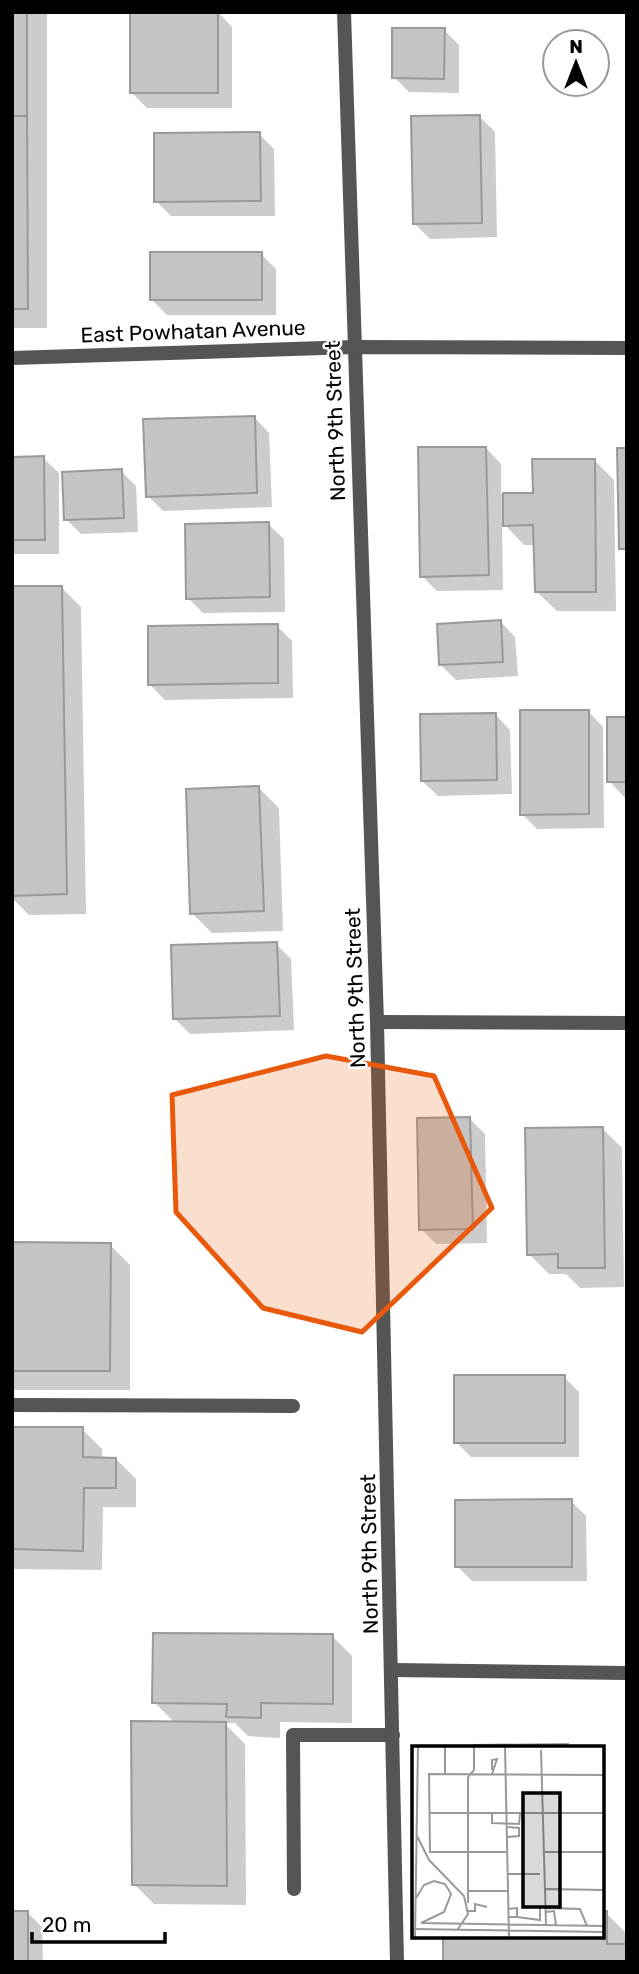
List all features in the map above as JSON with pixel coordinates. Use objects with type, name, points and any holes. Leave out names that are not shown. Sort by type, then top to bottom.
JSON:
[{"type":"street","name":"North 9th Street","points":[[344,12],[377,1022],[393,1670],[397,1962]]},
{"type":"street","name":"East Powhatan Avenue","points":[[12,358],[354,347],[627,348]]},
{"type":"street","points":[[377,1022],[627,1023]]},
{"type":"street","points":[[12,1405],[293,1406]]},
{"type":"street","points":[[393,1670],[627,1673]]},
{"type":"street","points":[[294,1889],[293,1735],[393,1735]]},
{"type":"highlighted area","points":[[326,1056],[434,1076],[492,1208],[362,1332],[263,1308],[176,1212],[172,1095]]},
{"type":"building","points":[[12,12],[27,12],[27,116],[12,116]]},
{"type":"building","points":[[130,12],[218,12],[218,93],[130,93]]},
{"type":"building","points":[[392,28],[445,28],[444,79],[392,78]]},
{"type":"building","points":[[480,115],[482,223],[413,224],[411,116]]},
{"type":"building","points":[[12,116],[27,116],[28,309],[12,309]]},
{"type":"building","points":[[260,132],[261,201],[154,202],[154,133]]},
{"type":"building","points":[[150,252],[262,252],[262,300],[150,300]]},
{"type":"building","points":[[255,416],[257,493],[146,497],[143,419]]},
{"type":"building","points":[[418,447],[486,447],[489,575],[420,577]]},
{"type":"building","points":[[617,448],[627,448],[627,549],[619,549]]},
{"type":"building","points":[[44,456],[45,540],[12,540],[12,457]]},
{"type":"building","points":[[532,459],[595,459],[596,592],[535,592],[533,525],[503,526],[503,493],[533,493]]},
{"type":"building","points":[[122,469],[124,518],[64,520],[62,472]]},
{"type":"building","points":[[269,522],[270,597],[186,599],[185,524]]},
{"type":"building","points":[[12,586],[62,586],[67,894],[12,896]]},
{"type":"building","points":[[501,620],[503,662],[439,665],[437,624]]},
{"type":"building","points":[[278,624],[278,683],[148,685],[148,626]]},
{"type":"building","points":[[520,710],[589,710],[589,814],[520,815]]},
{"type":"building","points":[[496,713],[497,780],[421,781],[420,714]]},
{"type":"building","points":[[607,717],[627,717],[627,782],[607,782]]},
{"type":"building","points":[[259,786],[264,911],[190,914],[186,789]]},
{"type":"building","points":[[277,942],[280,1016],[173,1019],[171,945]]},
{"type":"building","points":[[470,1117],[473,1229],[419,1230],[417,1118]]},
{"type":"building","points":[[603,1127],[605,1268],[558,1268],[558,1254],[527,1255],[525,1128]]},
{"type":"building","points":[[12,1242],[111,1243],[110,1371],[12,1371]]},
{"type":"building","points":[[454,1375],[565,1375],[565,1443],[454,1443]]},
{"type":"building","points":[[12,1427],[83,1427],[83,1457],[116,1458],[116,1488],[84,1488],[83,1551],[12,1549]]},
{"type":"building","points":[[572,1499],[572,1567],[455,1567],[455,1500]]},
{"type":"building","points":[[153,1633],[333,1634],[333,1704],[261,1703],[261,1718],[226,1717],[227,1704],[152,1703]]},
{"type":"building","points":[[131,1721],[226,1722],[227,1886],[132,1885]]},
{"type":"building","points":[[568,1744],[568,1746],[474,1746]]},
{"type":"building","points":[[12,1911],[28,1911],[28,1962],[12,1962]]},
{"type":"building","points":[[604,1911],[607,1911],[607,1944],[627,1944],[627,1962],[443,1962],[443,1939],[604,1939]]}]
